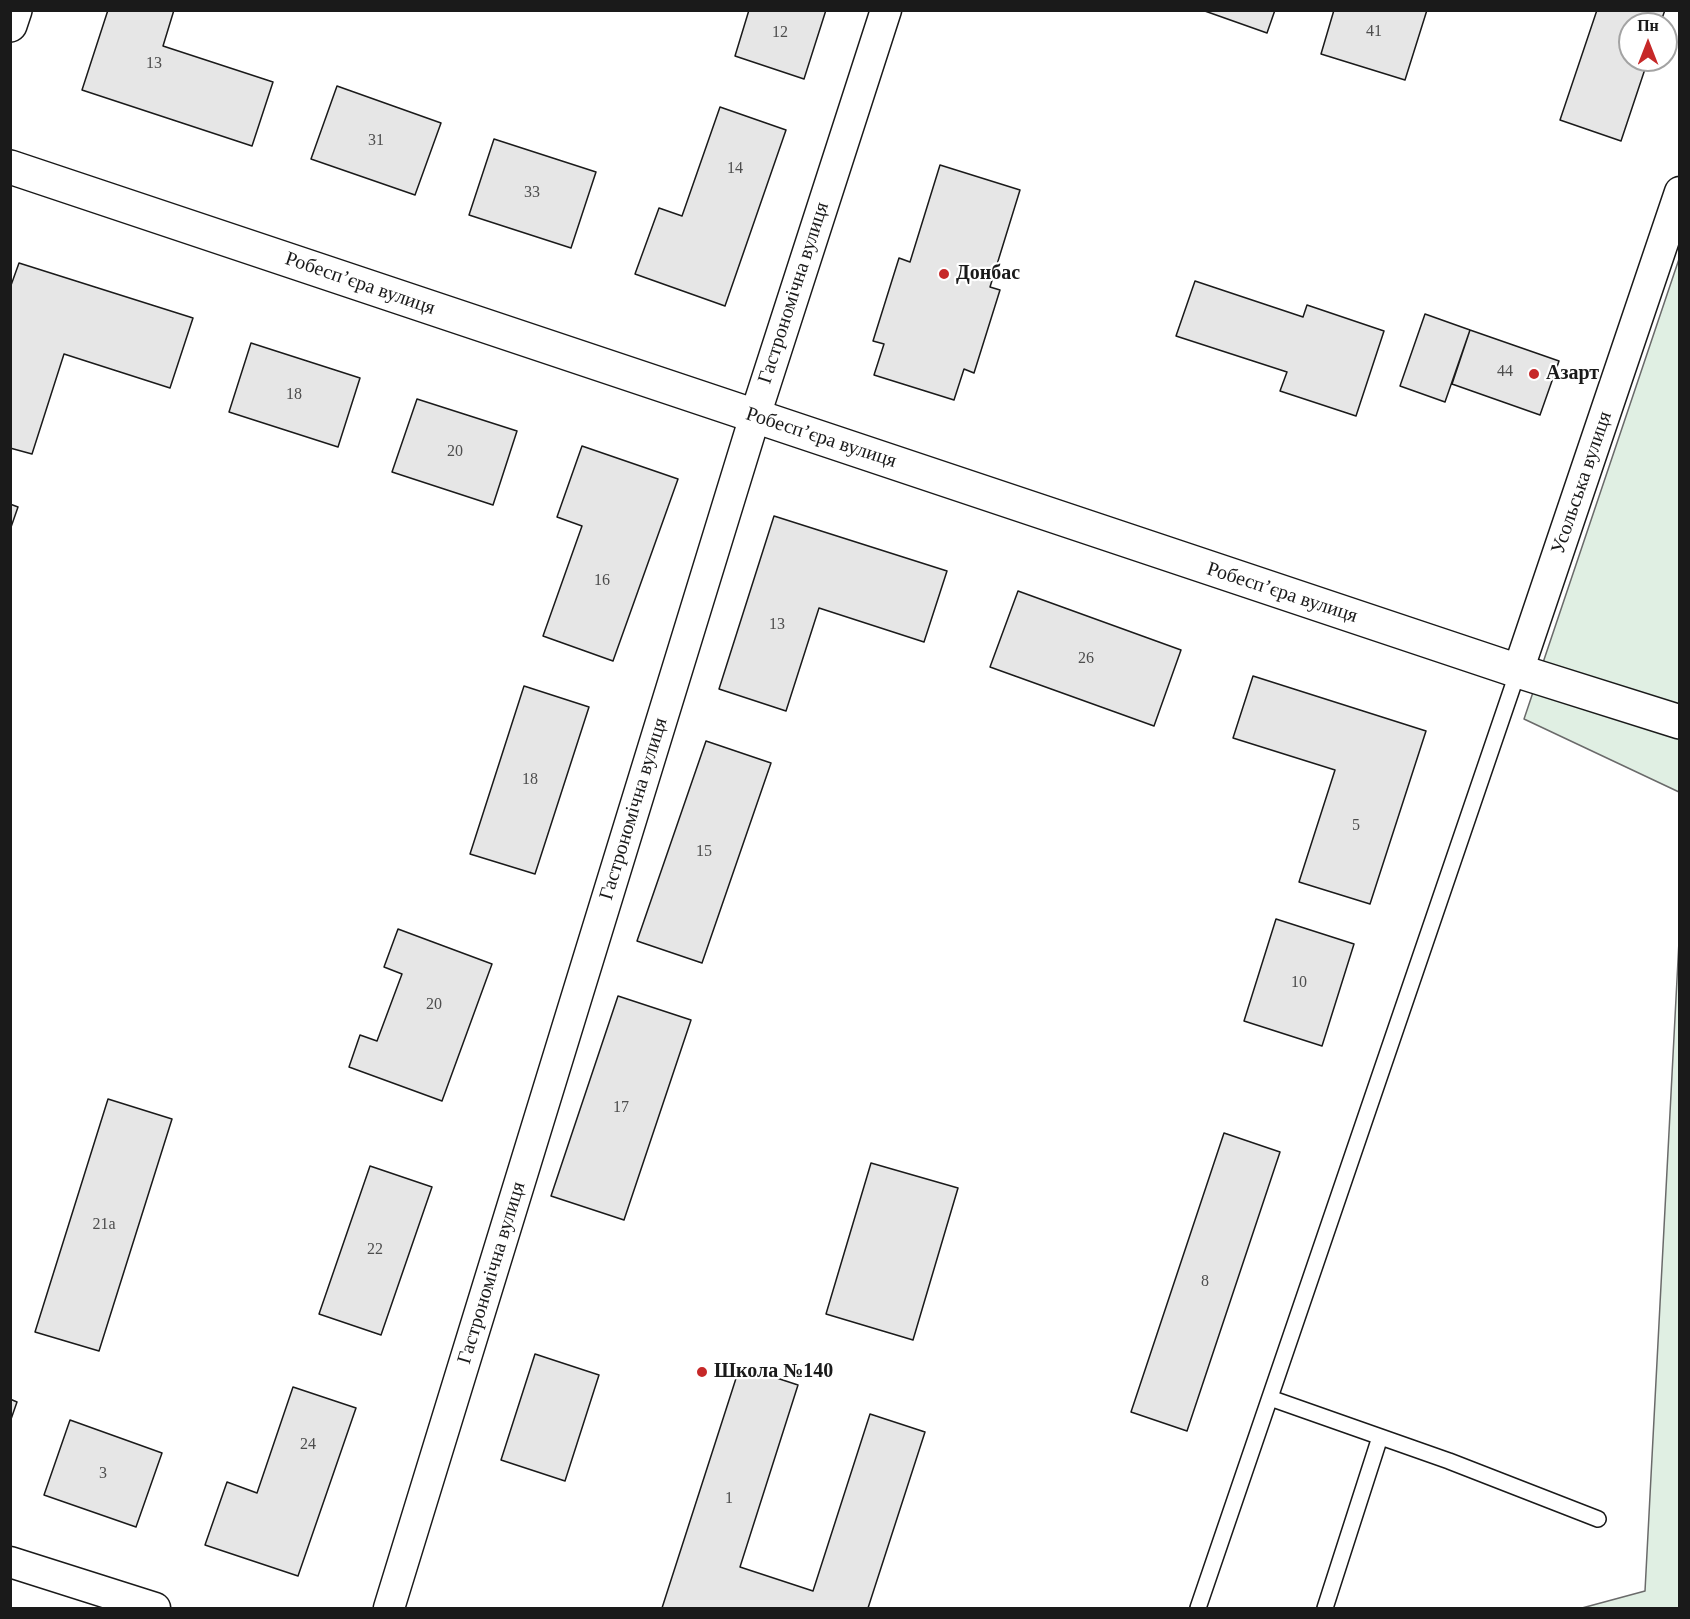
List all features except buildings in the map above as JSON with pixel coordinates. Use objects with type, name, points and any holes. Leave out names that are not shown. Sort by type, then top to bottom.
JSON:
[{"type":"street","points":[[10,25],[15,10]]},
{"type":"street","name":"Гастрономічна вулиця","points":[[389,1608],[755,416],[886,10]]},
{"type":"street","name":"Робесп’єра вулиця","points":[[10,167],[1518,671],[1680,722]]},
{"type":"street","name":"Усольська вулиця","points":[[1518,671],[1680,192]]},
{"type":"street","points":[[10,1562],[155,1608]]},
{"type":"lane","points":[[1198,1608],[1518,671]]},
{"type":"lane","points":[[1270,1398],[1449,1461],[1598,1519]]},
{"type":"lane","points":[[1325,1608],[1380,1437]]},
{"type":"green space","points":[[1679,259],[1679,792],[1524,719]]},
{"type":"green space","points":[[1679,941],[1679,1608],[1582,1608],[1645,1591]]},
{"type":"place","name":"Донбас","points":[[944,274]]},
{"type":"place","name":"Азарт","points":[[1534,374]]},
{"type":"place","name":"Школа №140","points":[[702,1372]]}]
